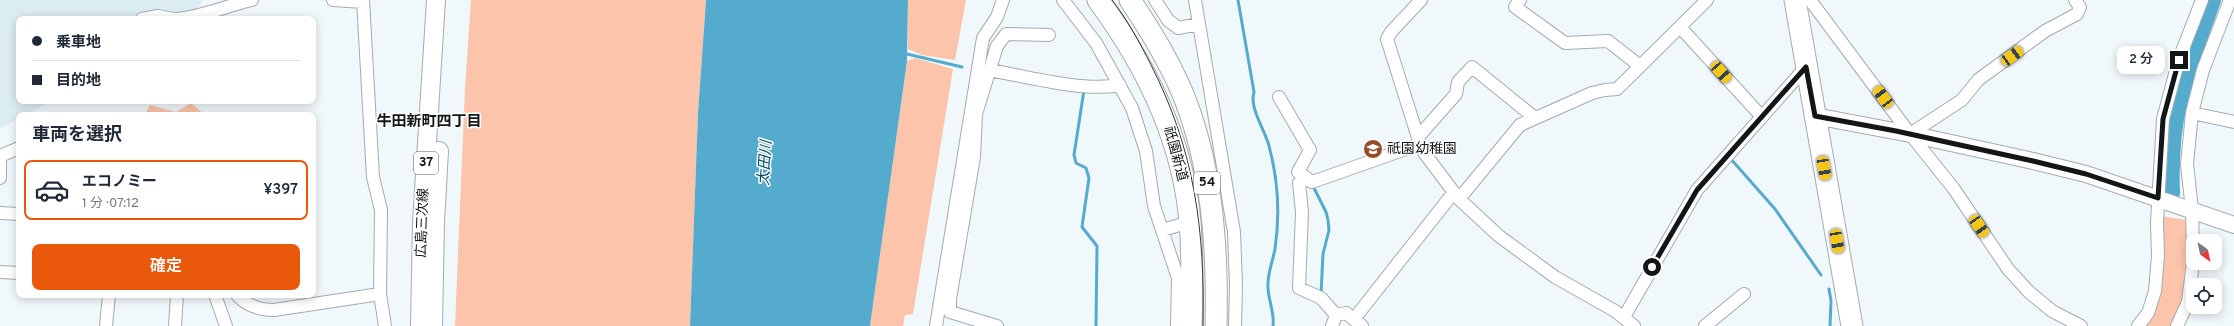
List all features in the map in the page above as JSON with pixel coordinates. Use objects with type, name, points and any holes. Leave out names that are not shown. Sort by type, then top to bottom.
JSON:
[{"type":"highway","name":"祇園新道","points":[[1098,0],[1117,26],[1158,98],[1178,159],[1190,222],[1192,326]]},
{"type":"highway","name":"祇園新道","points":[[1130,0],[1161,48],[1190,115],[1203,162],[1210,197],[1217,284],[1216,326]]},
{"type":"highway","points":[[1795,0],[1849,326]]},
{"type":"main road","name":"広島三次線","points":[[420,326],[422,222],[436,0]]},
{"type":"main road","name":"広島三次線","points":[[434,326],[435,222],[448,0]]},
{"type":"street","points":[[201,16],[231,4],[252,0]]},
{"type":"street","points":[[333,0],[363,1],[373,177],[381,210],[380,294],[385,326]]},
{"type":"street","points":[[936,326],[983,38],[997,17],[1003,0]]},
{"type":"street","points":[[1063,0],[1096,43],[1132,108],[1146,151],[1154,206],[1178,278],[1177,326]]},
{"type":"street","points":[[1155,0],[1168,20],[1178,28],[1199,24]]},
{"type":"street","points":[[1195,0],[1234,232],[1236,260],[1235,326]]},
{"type":"street","points":[[1422,0],[1391,32],[1387,39],[1419,140],[1425,154],[1457,196],[1499,236],[1555,277],[1624,317],[1634,326]]},
{"type":"street","points":[[1520,0],[1515,7],[1565,43],[1608,41],[1640,66]]},
{"type":"street","points":[[1305,178],[1299,183],[1302,212],[1299,288],[1320,298],[1334,320],[1346,313],[1358,323],[1457,196],[1520,125],[1592,93],[1617,89],[1708,0]]},
{"type":"street","points":[[1810,0],[1910,134],[1954,189],[2008,269],[2029,292],[2052,311],[2081,326]]},
{"type":"street","points":[[1910,134],[1962,100],[1978,80],[2045,31],[2076,14],[2080,7],[2075,0]]},
{"type":"street","points":[[2138,326],[2148,313],[2155,291],[2158,256],[2158,198],[2163,119],[2179,60],[2202,0]]},
{"type":"street","points":[[2193,234],[2192,210],[2187,164],[2192,113],[2203,70],[2230,0]]},
{"type":"street","points":[[1680,27],[1762,117]]},
{"type":"street","points":[[997,326],[950,312],[950,299],[974,158],[976,114],[997,46],[1006,34],[1049,35]]},
{"type":"street","points":[[1279,97],[1310,150],[1298,172],[1312,182],[1419,140],[1456,94],[1458,82],[1472,67],[1535,118]]},
{"type":"street","points":[[1624,317],[1697,190],[1806,67]]},
{"type":"street","points":[[990,70],[1088,87],[1110,88],[1120,85]]},
{"type":"street","points":[[2192,113],[2234,122]]},
{"type":"street","points":[[1815,116],[1910,134],[2078,172],[2234,225]]},
{"type":"street","points":[[0,178],[0,156],[16,149]]},
{"type":"street","points":[[0,213],[16,214]]},
{"type":"street","points":[[1162,230],[1190,222]]},
{"type":"street","points":[[1217,284],[1230,276],[1236,260]]},
{"type":"street","points":[[2177,326],[2188,302],[2192,270]]},
{"type":"street","points":[[0,272],[16,273]]},
{"type":"street","points":[[240,298],[244,303],[261,310],[274,310],[380,294]]},
{"type":"street","points":[[1705,326],[1744,294]]},
{"type":"street","points":[[106,326],[109,298]]},
{"type":"street","points":[[176,326],[177,298]]},
{"type":"street","points":[[215,298],[226,326]]},
{"type":"shaded area","points":[[0,0],[203,0],[192,16],[16,16],[16,104],[46,104],[32,112],[16,112],[16,120],[0,129]]},
{"type":"shaded area","points":[[471,0],[706,0],[698,113],[690,326],[455,326],[465,88]]},
{"type":"shaded area","points":[[908,0],[966,0],[955,60],[922,55],[908,49]]},
{"type":"shaded area","points":[[915,58],[953,69],[913,314],[905,315],[903,326],[870,326],[907,61]]},
{"type":"shaded area","points":[[189,104],[192,104],[202,112],[176,112]]},
{"type":"shaded area","points":[[150,105],[176,112],[146,112]]},
{"type":"shaded area","points":[[2160,216],[2187,220],[2187,270],[2183,301],[2170,326],[2141,326],[2150,315]]},
{"type":"water","name":"太田川","points":[[706,0],[908,0],[907,61],[870,326],[690,326],[698,113]]},
{"type":"waterway","points":[[1238,0],[1254,92],[1253,98],[1255,112],[1269,146],[1276,184],[1278,210],[1277,236],[1268,284],[1273,326]]},
{"type":"waterway","points":[[2171,193],[2174,126],[2181,92],[2212,0]]},
{"type":"waterway","points":[[907,54],[962,67]]},
{"type":"waterway","points":[[1084,90],[1074,155],[1076,163],[1086,168],[1089,178],[1082,227],[1097,246],[1096,326]]},
{"type":"waterway","points":[[1730,158],[1775,209],[1821,275]]},
{"type":"waterway","points":[[1313,186],[1326,212],[1329,230],[1323,254],[1321,294]]},
{"type":"waterway","points":[[1829,289],[1831,301],[1830,326]]},
{"type":"tram line","points":[[1112,0],[1133,31],[1151,65],[1166,97],[1178,129],[1187,160],[1199,224],[1202,257],[1203,326]]},
{"type":"place","name":"祇園幼稚園","points":[[1373,149]]},
{"type":"district","name":"牛田新町四丁目","points":[[429,122]]},
{"type":"route","points":[[1652,267],[1697,190],[1806,67],[1815,116],[1828,117],[1896,131],[2033,161],[2086,174],[2158,198],[2163,119],[2179,60]]}]
